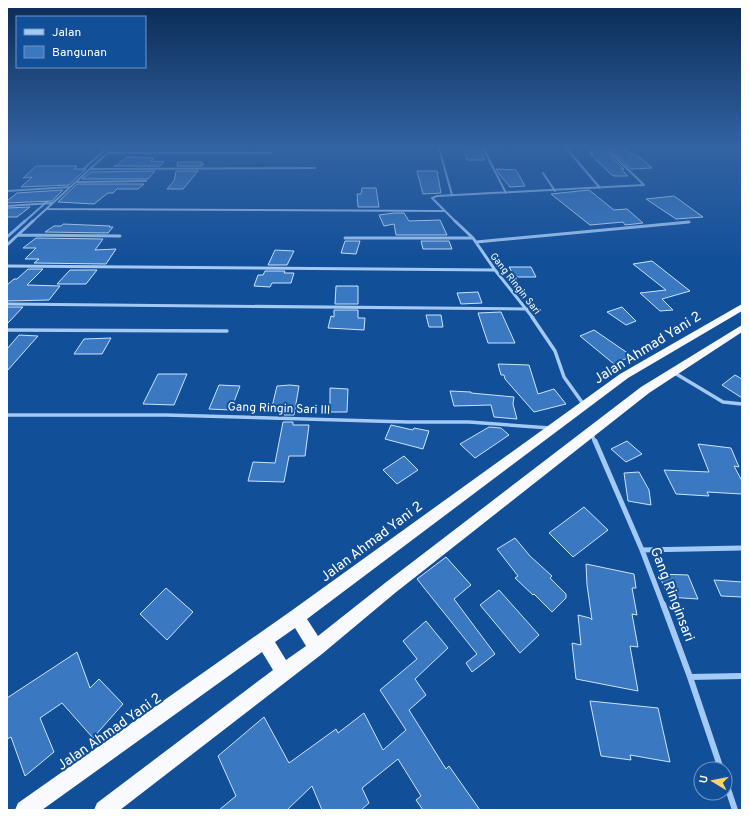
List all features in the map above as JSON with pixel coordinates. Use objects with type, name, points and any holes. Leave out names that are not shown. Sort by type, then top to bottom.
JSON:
[{"type":"highway","name":"Jalan Ahmad Yani 2","points":[[26,810],[298,617],[551,428],[624,376],[742,308]]},
{"type":"highway","points":[[104,810],[316,648],[390,588],[645,390],[742,328]]},
{"type":"highway","points":[[298,617],[316,648]]},
{"type":"highway","points":[[264,640],[284,672]]},
{"type":"street","points":[[450,186],[452,195],[640,186]]},
{"type":"street","points":[[502,186],[506,193]]},
{"type":"street","points":[[552,186],[555,191]]},
{"type":"street","points":[[7,191],[70,187]]},
{"type":"street","points":[[7,245],[70,187]]},
{"type":"street","name":"Gang Ringin Sari","points":[[452,195],[437,196],[432,198],[476,242],[495,270],[526,309],[555,351],[564,377],[585,405]]},
{"type":"street","points":[[7,206],[51,203]]},
{"type":"street","points":[[46,209],[444,211]]},
{"type":"street","points":[[476,242],[689,222]]},
{"type":"street","points":[[18,235],[120,236]]},
{"type":"street","points":[[345,238],[472,238]]},
{"type":"street","points":[[7,266],[495,270]]},
{"type":"street","points":[[7,304],[526,309]]},
{"type":"street","points":[[7,330],[227,331]]},
{"type":"street","points":[[673,372],[723,402],[742,404]]},
{"type":"street","name":"Gang Ringin Sari III","points":[[7,415],[166,415],[408,422],[469,422],[551,428]]},
{"type":"street","name":"Gang Ringinsari","points":[[590,432],[642,550],[690,677],[718,761]]},
{"type":"street","points":[[642,550],[742,548]]},
{"type":"street","points":[[690,677],[742,676]]},
{"type":"building","points":[[75,186],[141,186],[138,189],[117,189],[113,193],[108,193],[94,204],[58,202]]},
{"type":"building","points":[[170,186],[185,186],[183,189],[167,189]]},
{"type":"building","points":[[421,186],[440,186],[441,193],[423,194]]},
{"type":"building","points":[[362,188],[376,188],[379,207],[358,207],[357,194],[361,194]]},
{"type":"building","points":[[63,190],[52,201],[7,203],[7,201],[17,193]]},
{"type":"building","points":[[589,190],[614,210],[627,209],[643,223],[625,225],[623,222],[590,225],[551,194]]},
{"type":"building","points":[[674,196],[703,217],[676,219],[646,199]]},
{"type":"building","points":[[30,207],[17,217],[7,217],[7,208]]},
{"type":"building","points":[[404,213],[409,221],[440,220],[447,235],[396,235],[394,224],[384,226],[379,215]]},
{"type":"building","points":[[63,224],[113,227],[108,233],[45,232],[54,226],[61,226]]},
{"type":"building","points":[[36,238],[103,239],[95,250],[116,249],[106,264],[34,263],[39,259],[25,259],[36,248],[23,248]]},
{"type":"building","points":[[345,241],[360,241],[356,254],[341,253]]},
{"type":"building","points":[[421,241],[449,241],[452,249],[423,249]]},
{"type":"building","points":[[275,250],[294,251],[287,265],[268,265]]},
{"type":"building","points":[[652,261],[690,291],[662,299],[673,310],[660,311],[640,293],[666,290],[633,264]]},
{"type":"building","points":[[509,267],[531,267],[536,277],[515,277]]},
{"type":"building","points":[[28,269],[43,269],[27,285],[60,286],[49,300],[7,301],[7,285],[14,279],[17,279]]},
{"type":"building","points":[[70,270],[97,270],[86,284],[57,284]]},
{"type":"building","points":[[265,271],[285,271],[284,273],[294,273],[291,283],[272,283],[270,287],[254,286],[258,275],[263,275]]},
{"type":"building","points":[[336,286],[358,286],[358,304],[335,304]]},
{"type":"building","points":[[478,292],[482,303],[461,304],[457,293]]},
{"type":"building","points":[[7,307],[23,307],[7,324]]},
{"type":"building","points":[[622,307],[636,321],[626,325],[607,312]]},
{"type":"building","points":[[334,310],[358,310],[358,318],[365,318],[364,330],[328,328],[331,316],[334,317]]},
{"type":"building","points":[[501,312],[515,343],[488,343],[478,313]]},
{"type":"building","points":[[426,315],[441,315],[443,327],[429,327]]},
{"type":"building","points":[[594,330],[632,356],[614,364],[580,336]]},
{"type":"building","points":[[19,335],[38,336],[7,371],[7,349]]},
{"type":"building","points":[[111,338],[102,354],[74,354],[84,339]]},
{"type":"building","points":[[498,364],[529,365],[538,394],[554,389],[566,404],[534,412],[505,379],[504,375],[501,375]]},
{"type":"building","points":[[158,374],[187,374],[174,405],[143,404]]},
{"type":"building","points":[[735,375],[742,379],[742,398],[722,385]]},
{"type":"building","points":[[219,385],[240,386],[231,410],[209,409]]},
{"type":"building","points":[[277,386],[299,386],[294,415],[284,415],[285,411],[271,411]]},
{"type":"building","points":[[330,388],[348,389],[347,412],[330,412]]},
{"type":"building","points":[[450,391],[514,397],[513,404],[517,419],[494,417],[491,405],[454,406]]},
{"type":"building","points":[[283,422],[293,422],[293,425],[309,425],[305,456],[289,456],[284,482],[248,481],[253,462],[275,463]]},
{"type":"building","points":[[391,425],[413,430],[414,428],[429,431],[423,449],[385,439]]},
{"type":"building","points":[[489,427],[501,428],[509,435],[475,458],[460,444]]},
{"type":"building","points":[[627,441],[642,454],[626,462],[611,449]]},
{"type":"building","points":[[698,444],[731,448],[739,467],[734,466],[742,481],[742,494],[707,492],[709,496],[676,494],[664,470],[709,472]]},
{"type":"building","points":[[404,456],[418,470],[397,484],[383,470]]},
{"type":"building","points":[[639,472],[649,490],[651,505],[628,501],[624,473]]},
{"type":"building","points":[[584,507],[608,530],[573,557],[549,533]]},
{"type":"building","points":[[515,538],[530,556],[552,576],[550,578],[566,594],[566,598],[552,612],[515,578],[518,576],[497,549]]},
{"type":"building","points":[[446,557],[471,585],[454,599],[495,654],[472,672],[466,663],[477,654],[417,579]]},
{"type":"building","points":[[586,564],[634,574],[636,588],[632,588],[637,615],[632,614],[638,647],[630,646],[638,691],[576,679],[572,643],[581,645],[578,615],[590,618],[592,620],[587,585]]},
{"type":"building","points":[[659,574],[688,575],[698,599],[668,597]]},
{"type":"building","points":[[714,580],[742,582],[742,597],[721,596]]},
{"type":"building","points":[[166,588],[193,612],[167,640],[140,614]]},
{"type":"building","points":[[499,590],[539,635],[520,653],[480,605]]},
{"type":"building","points":[[426,621],[448,648],[415,679],[426,695],[409,710],[446,769],[449,766],[480,810],[423,810],[416,800],[421,796],[398,759],[362,788],[369,803],[361,810],[322,810],[312,786],[287,810],[219,810],[236,796],[218,756],[264,717],[289,763],[336,729],[338,733],[364,713],[383,750],[406,730],[380,690],[417,659],[403,641]]},
{"type":"building","points":[[77,652],[90,688],[99,679],[123,704],[93,738],[62,703],[40,718],[54,752],[25,776],[11,737],[7,739],[7,698]]},
{"type":"building","points":[[590,701],[658,708],[670,762],[630,755],[631,760],[601,756]]},
{"type":"waterway","points":[[24,222],[51,198]]},
{"type":"waterway","points":[[7,237],[25,221]]}]
